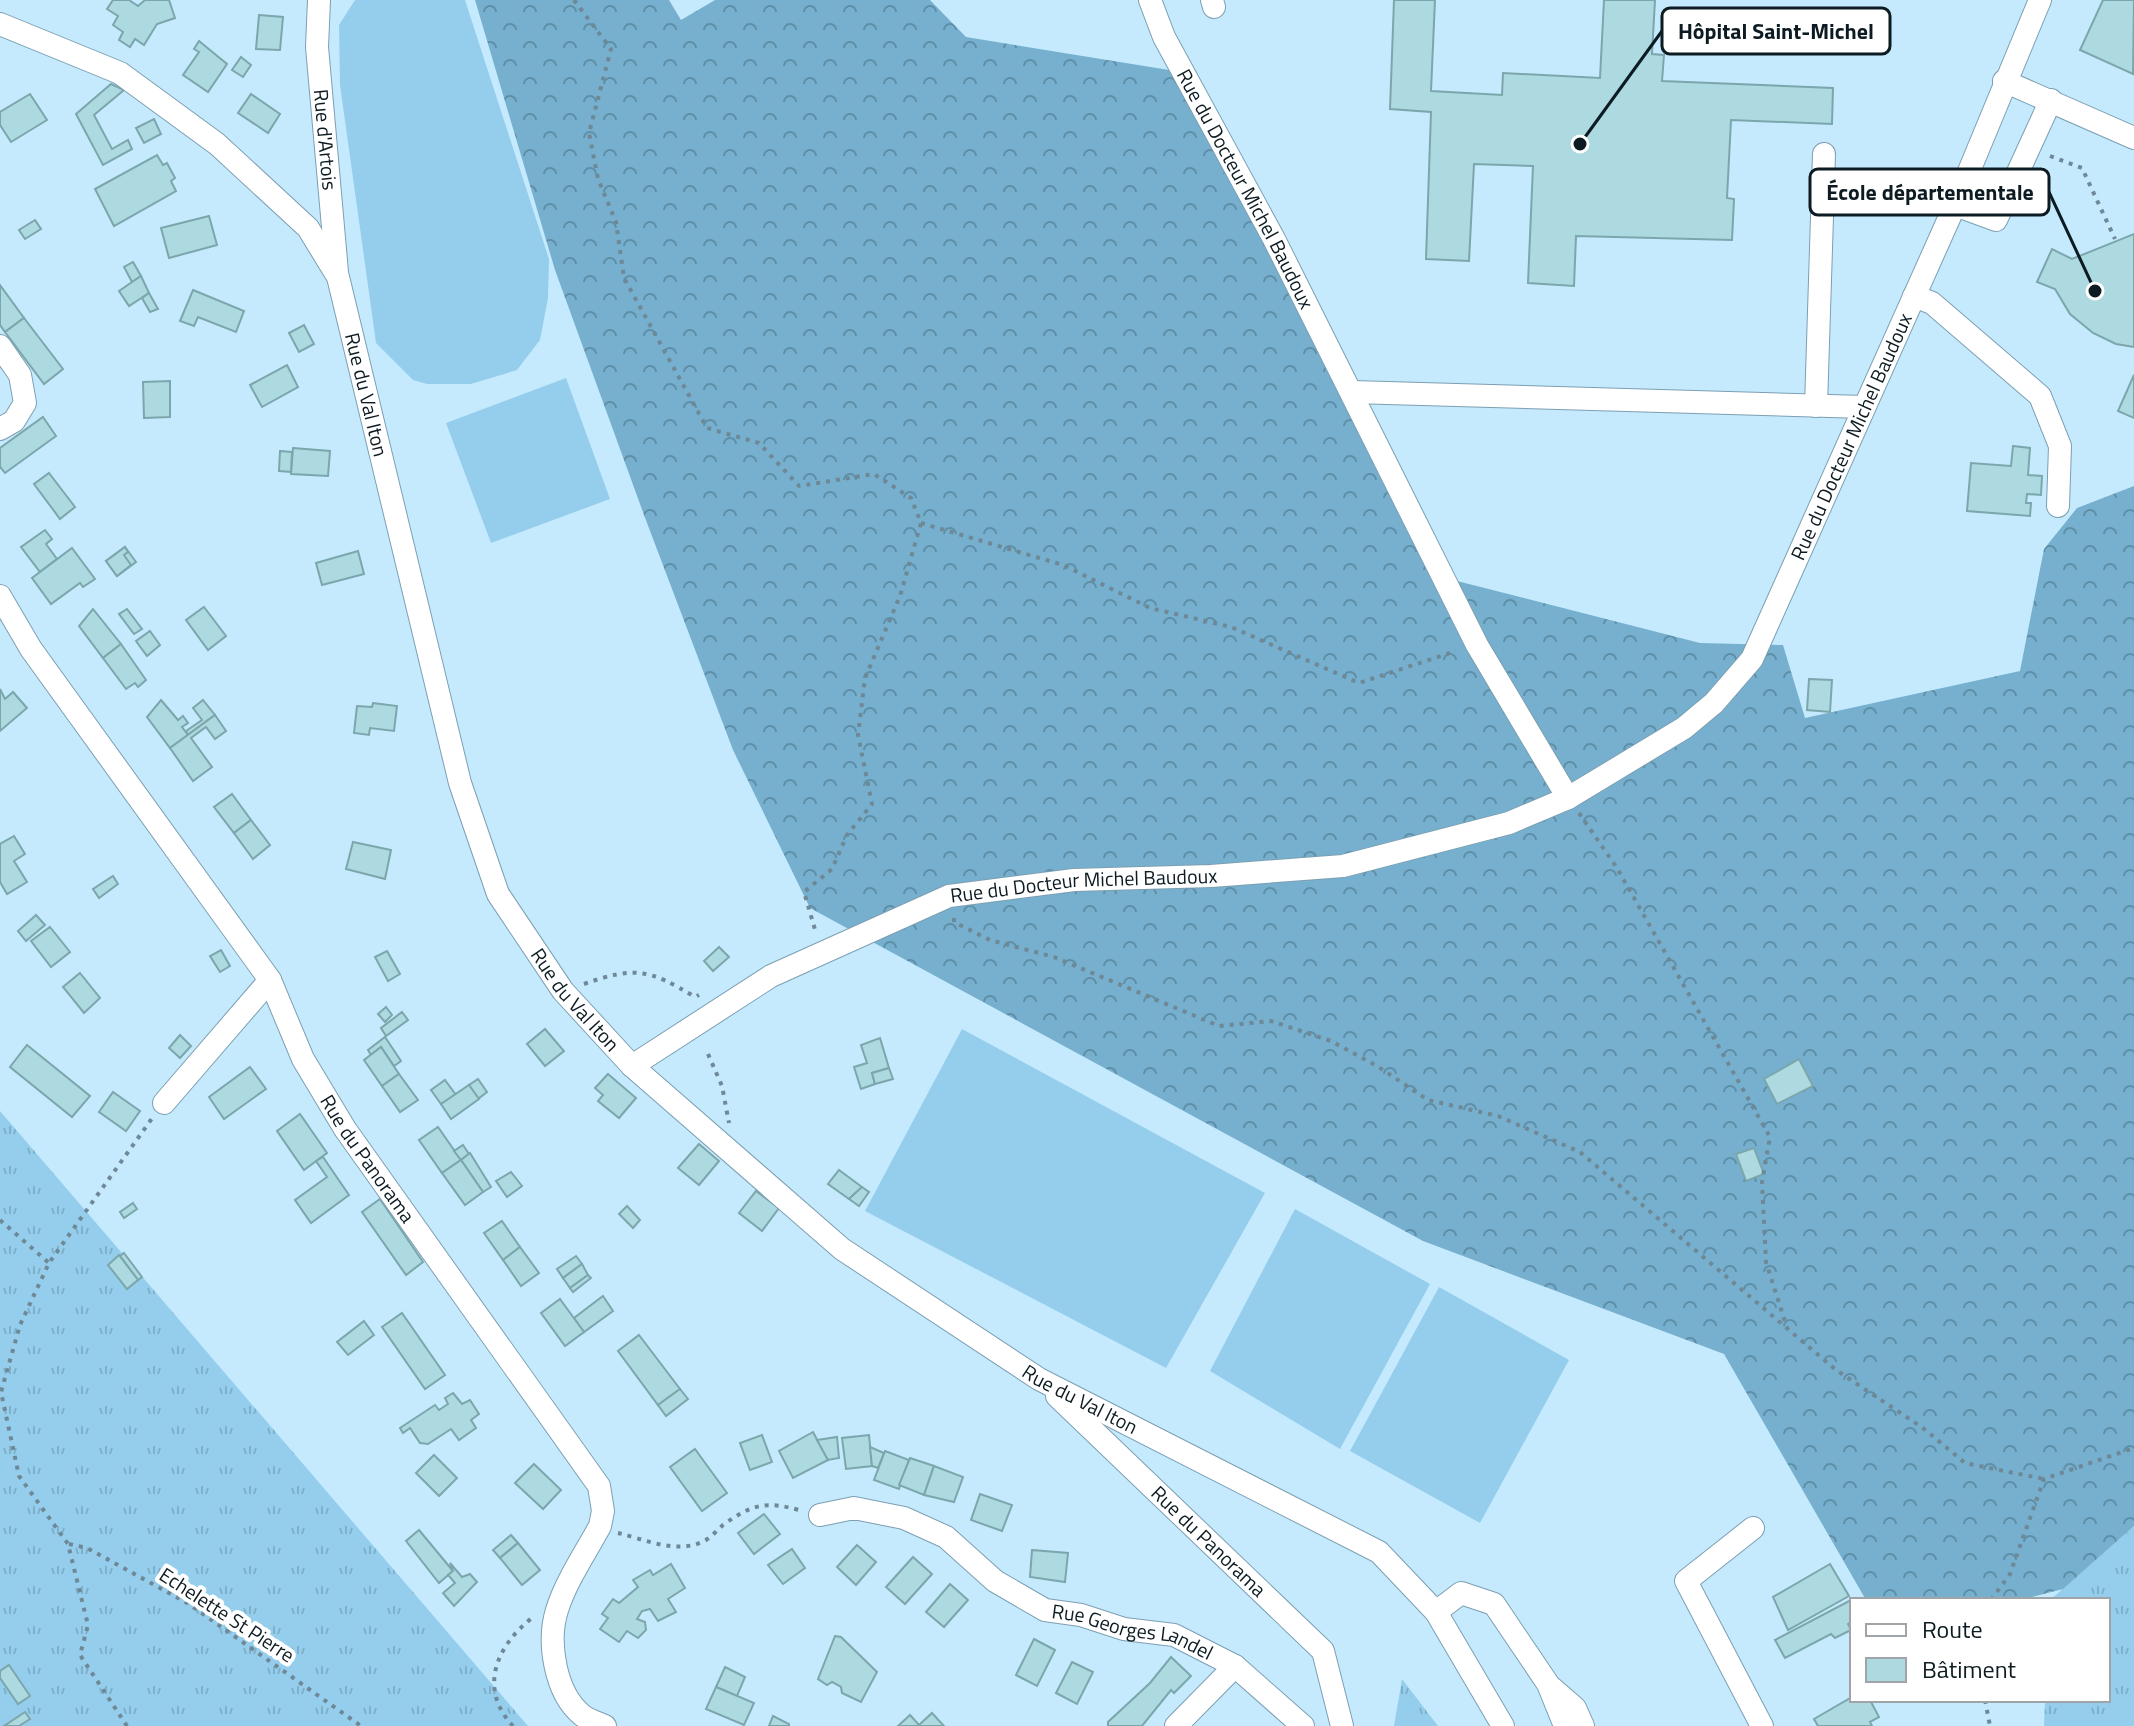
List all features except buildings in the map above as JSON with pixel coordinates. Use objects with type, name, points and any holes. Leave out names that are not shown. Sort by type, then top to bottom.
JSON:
[{"type":"street","name":"Rue d'Artois","points":[[319,0],[317,47],[338,277]]},
{"type":"street","name":"Rue du Docteur Michel Baudoux","points":[[1150,0],[1164,37],[1352,392],[1477,645],[1568,798]]},
{"type":"street","name":"Rue du Docteur Michel Baudoux","points":[[632,1066],[771,976],[949,896],[1074,880],[1211,876],[1343,866],[1509,823],[1568,798],[1684,728],[1714,703],[1752,659],[1955,205],[2040,0]]},
{"type":"street","name":"Rue du Val Iton","points":[[0,24],[120,73],[217,144],[308,228],[338,277],[460,783],[498,894],[563,991],[632,1066],[842,1249],[1039,1379],[1379,1552],[1436,1612],[1503,1726]]},
{"type":"street","points":[[2004,81],[2134,138]]},
{"type":"street","points":[[1955,205],[1996,220],[2051,100]]},
{"type":"street","points":[[1816,406],[1824,154]]},
{"type":"street","points":[[288,209],[311,208],[324,201],[330,191]]},
{"type":"street","points":[[1914,296],[1932,303],[2040,396],[2060,446],[2058,506]]},
{"type":"street","points":[[0,346],[20,375],[25,403],[14,421],[0,429]]},
{"type":"street","points":[[1352,392],[1864,407]]},
{"type":"street","name":"Rue du Panorama","points":[[0,596],[31,649],[270,980],[303,1059],[345,1129],[599,1486],[603,1511],[598,1529],[557,1610],[554,1659],[563,1690],[582,1714],[605,1726]]},
{"type":"street","points":[[164,1103],[270,980]]},
{"type":"street","name":"Rue du Panorama","points":[[1039,1379],[1323,1651],[1342,1726]]},
{"type":"street","name":"Rue Georges Landel","points":[[820,1515],[854,1508],[904,1518],[946,1537],[995,1581],[1045,1610],[1081,1615],[1124,1629],[1174,1635],[1235,1666],[1298,1724]]},
{"type":"street","points":[[1753,1528],[1686,1581],[1762,1726]]},
{"type":"street","points":[[1436,1612],[1461,1593],[1494,1604],[1548,1684],[1565,1726]]},
{"type":"street","points":[[1176,1726],[1235,1666]]},
{"type":"street","points":[[1548,1684],[1575,1708],[1583,1726]]},
{"type":"path","points":[[574,0],[611,49],[589,133],[598,179],[616,222],[624,278],[707,428],[759,443],[799,486],[874,474],[911,498],[921,523],[900,596],[865,678],[858,735],[872,804],[847,835],[832,869],[804,892],[824,951]]},
{"type":"path","points":[[2029,148],[2082,168],[2115,239]]},
{"type":"path","points":[[921,523],[1063,565],[1150,608],[1231,627],[1359,683],[1477,645]]},
{"type":"path","points":[[1568,798],[1617,868],[1770,1137],[1762,1182],[1766,1262],[1787,1328]]},
{"type":"path","points":[[949,896],[954,922],[990,940],[1054,957],[1219,1026],[1271,1021],[1331,1041],[1377,1066],[1428,1100],[1498,1116],[1580,1152],[1836,1370],[1923,1428],[1965,1463],[2044,1479],[2126,1454],[2134,1448]]},
{"type":"path","points":[[563,991],[621,971],[659,975],[695,997],[709,990]]},
{"type":"path","points":[[708,1054],[722,1086],[729,1121],[725,1147]]},
{"type":"path","points":[[127,1726],[80,1655],[88,1625],[68,1544],[19,1476],[1,1392],[20,1325],[49,1263],[84,1208],[164,1103]]},
{"type":"path","points":[[0,1220],[49,1263]]},
{"type":"path","points":[[1992,1598],[2010,1574],[2044,1479]]},
{"type":"path","points":[[598,1529],[657,1545],[688,1545],[704,1541],[757,1506],[773,1502],[820,1515]]},
{"type":"path","name":"Echelette St Pierre","points":[[68,1544],[87,1548],[189,1604],[361,1726]]},
{"type":"path","points":[[513,1726],[499,1711],[494,1668],[511,1634],[535,1615],[557,1610]]},
{"type":"path","points":[[1985,1702],[1990,1726]]},
{"type":"green space","points":[[355,0],[465,0],[549,259],[548,298],[540,340],[517,370],[471,384],[427,384],[413,380],[376,343],[340,85],[339,25]]},
{"type":"green space","points":[[475,0],[669,0],[681,20],[715,0],[930,0],[966,37],[1169,70],[1453,580],[1700,643],[1783,645],[1805,718],[2020,671],[2044,549],[2077,508],[2134,486],[2134,1526],[2063,1589],[2028,1598],[1865,1598],[1724,1354],[1423,1241],[810,908],[733,750],[555,270]]},
{"type":"green space","points":[[566,378],[610,499],[491,543],[446,423]]},
{"type":"green space","points":[[962,1029],[1265,1193],[1166,1368],[865,1211]]},
{"type":"green space","points":[[0,1111],[528,1726],[0,1726]]},
{"type":"green space","points":[[1295,1209],[1430,1284],[1340,1449],[1210,1371]]},
{"type":"green space","points":[[1439,1287],[1569,1360],[1480,1523],[1350,1451]]},
{"type":"green space","points":[[2134,1526],[2134,1726],[2044,1726],[2045,1702],[2110,1702],[2110,1598],[2052,1598]]},
{"type":"green space","points":[[1402,1679],[1438,1726],[1394,1726]]},
{"type":"place","name":"Hôpital Saint-Michel","points":[[1580,144]]},
{"type":"place","name":"École départementale","points":[[2095,291]]}]
